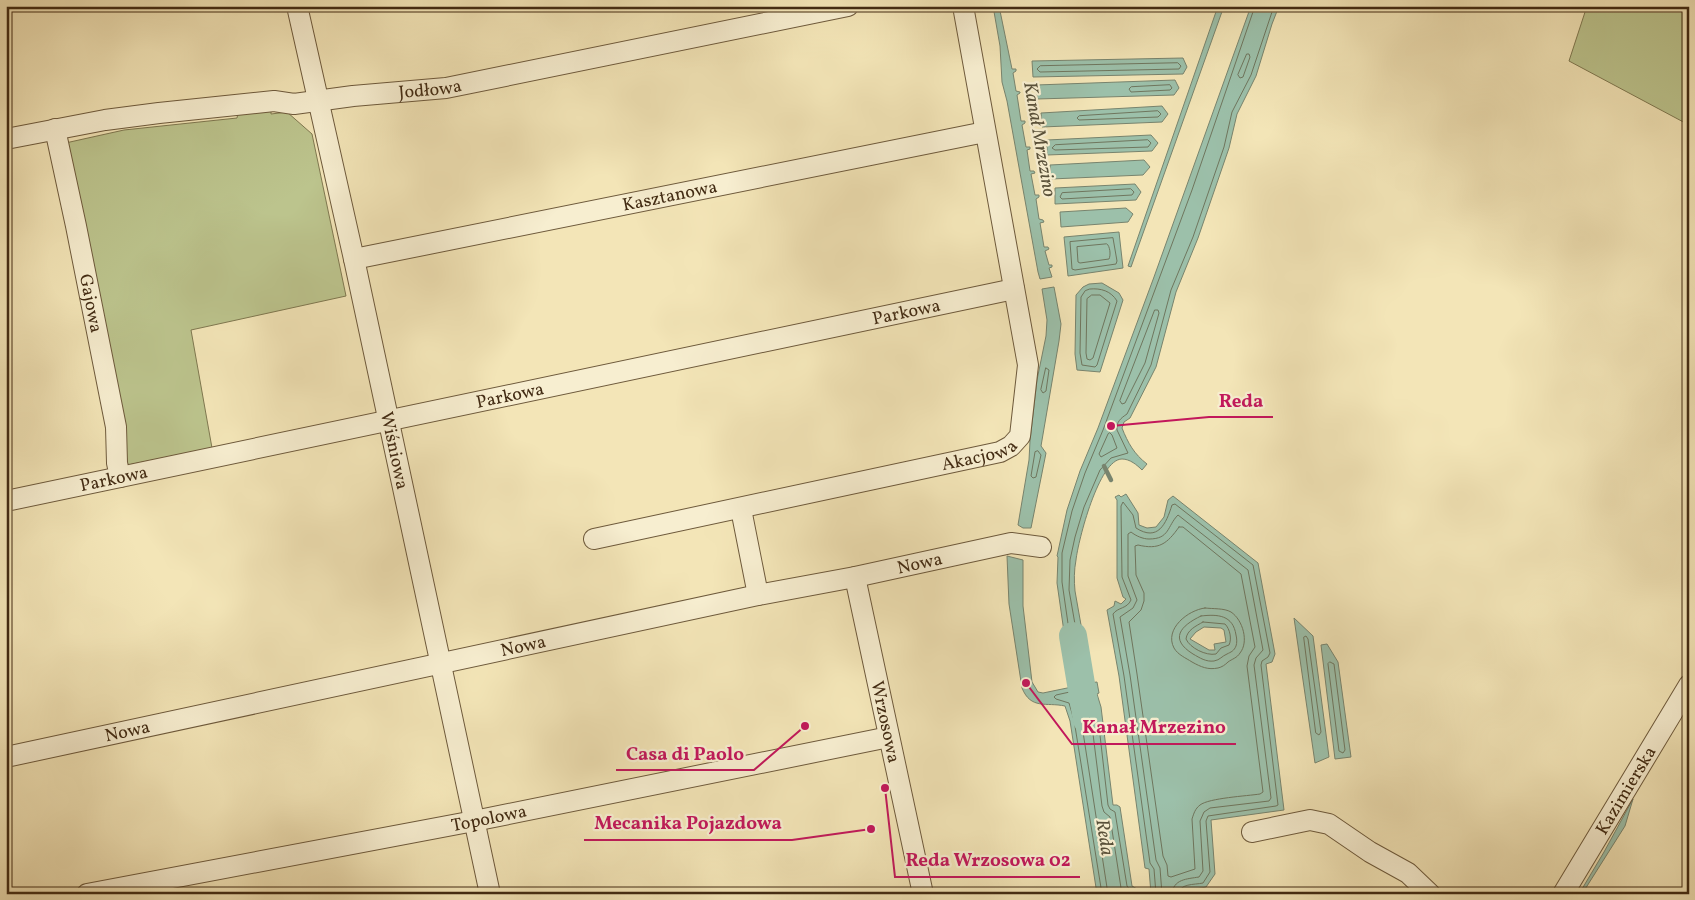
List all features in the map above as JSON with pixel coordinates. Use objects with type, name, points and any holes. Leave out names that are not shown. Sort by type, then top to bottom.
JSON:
[{"type":"street","name":"Wiśniowa","points":[[298,6],[490,894]]},
{"type":"street","name":"Jodłowa","points":[[6,139],[105,120],[159,112],[274,101],[294,104],[353,96],[446,88],[848,6]]},
{"type":"street","name":"Akacjowa","points":[[594,539],[1000,452],[1012,446],[1020,436],[1028,365],[963,6]]},
{"type":"street","name":"Gajowa","points":[[55,129],[116,427],[117,463],[120,477]]},
{"type":"street","name":"Kasztanowa","points":[[354,259],[986,132]]},
{"type":"street","name":"Parkowa","points":[[6,501],[1014,289]]},
{"type":"street","points":[[741,508],[758,595]]},
{"type":"street","name":"Nowa","points":[[6,757],[758,595],[855,577],[1012,543],[1041,547]]},
{"type":"street","name":"Wrzosowa","points":[[855,577],[923,894]]},
{"type":"street","name":"Kazimierska","points":[[1563,894],[1689,685]]},
{"type":"street","name":"Topolowa","points":[[87,894],[474,821],[889,737]]},
{"type":"street","points":[[1252,832],[1310,820],[1330,824],[1370,852],[1408,873],[1430,894]]},
{"type":"shaded area","points":[[1587,6],[1689,6],[1689,125],[1569,61]]},
{"type":"shaded area","points":[[271,110],[271,114],[287,112],[312,134],[346,296],[191,330],[212,448],[128,465],[61,144],[124,130],[237,118],[238,113]]},
{"type":"water","points":[[993,6],[999,6],[1012,69],[1016,69],[1013,73],[1016,91],[1020,92],[1017,95],[1021,121],[1025,121],[1022,125],[1026,147],[1030,147],[1027,150],[1030,171],[1035,173],[1031,174],[1035,195],[1039,195],[1036,199],[1039,219],[1044,222],[1040,223],[1044,247],[1049,249],[1045,251],[1049,265],[1052,265],[1049,268],[1052,277],[1040,279],[1038,272],[1002,82],[1000,46]]},
{"type":"water","points":[[1218,6],[1224,6],[1131,267],[1128,266]]},
{"type":"water","points":[[1251,6],[1279,6],[1256,76],[1237,114],[1229,148],[1198,238],[1176,292],[1156,367],[1130,418],[1124,422],[1122,428],[1132,448],[1147,464],[1142,470],[1125,459],[1114,463],[1105,472],[1085,520],[1074,579],[1089,670],[1070,674],[1057,583],[1057,556],[1067,510],[1154,277]]},
{"type":"water","points":[[1183,58],[1187,67],[1183,74],[1033,77],[1032,61]]},
{"type":"water","points":[[1175,80],[1179,88],[1174,95],[1037,99],[1036,85]]},
{"type":"water","points":[[1162,106],[1168,114],[1162,122],[1042,127],[1041,113]]},
{"type":"water","points":[[1151,135],[1158,143],[1152,151],[1047,155],[1047,140]]},
{"type":"water","points":[[1144,160],[1150,167],[1143,175],[1051,179],[1050,165]]},
{"type":"water","points":[[1135,184],[1141,192],[1136,200],[1055,204],[1055,188]]},
{"type":"water","points":[[1126,208],[1133,214],[1128,222],[1061,227],[1060,212]]},
{"type":"water","points":[[1119,232],[1123,268],[1068,276],[1064,237]]},
{"type":"water","points":[[1102,283],[1119,293],[1123,300],[1100,372],[1077,370],[1075,354],[1076,295],[1083,287],[1089,284]]},
{"type":"water","points":[[1054,287],[1061,324],[1041,446],[1046,453],[1031,528],[1023,528],[1018,525],[1029,460],[1037,380],[1046,336],[1047,320],[1042,289]]},
{"type":"water","points":[[1126,494],[1138,513],[1139,525],[1147,528],[1156,527],[1164,517],[1168,500],[1173,496],[1258,563],[1275,654],[1272,662],[1266,664],[1284,810],[1211,820],[1215,874],[1206,887],[1170,894],[1151,894],[1149,869],[1145,868],[1119,676],[1107,610],[1114,606],[1115,601],[1121,604],[1126,599],[1123,597],[1117,578],[1117,500],[1115,497],[1119,495],[1121,497]],"holes":[[[1204,627],[1221,628],[1224,630],[1226,642],[1214,644],[1215,650],[1209,650],[1190,639]]]},
{"type":"water","points":[[1007,556],[1023,560],[1023,606],[1032,682],[1038,692],[1043,693],[1072,687],[1072,685],[1097,682],[1099,693],[1097,694],[1101,707],[1113,805],[1120,807],[1132,886],[1137,889],[1138,894],[1097,894],[1070,721],[1065,706],[1040,704],[1030,700],[1022,688],[1009,604]]},
{"type":"water","points":[[1294,618],[1313,636],[1329,757],[1315,763]]},
{"type":"water","points":[[1327,644],[1338,662],[1351,757],[1335,759],[1321,645]]},
{"type":"water","points":[[1633,799],[1625,826],[1582,894],[1579,894],[1604,852]]},
{"type":"waterway","points":[[1104,466],[1111,480]]},
{"type":"waterway","name":"Reda","points":[[1073,636],[1087,720]]},
{"type":"place","name":"Reda","points":[[1111,426]]},
{"type":"place","name":"Kanał Mrzezino","points":[[1026,683]]},
{"type":"place","name":"Casa di Paolo","points":[[805,726]]},
{"type":"place","name":"Reda Wrzosowa 02","points":[[885,788]]},
{"type":"place","name":"Mecanika Pojazdowa","points":[[871,829]]}]
